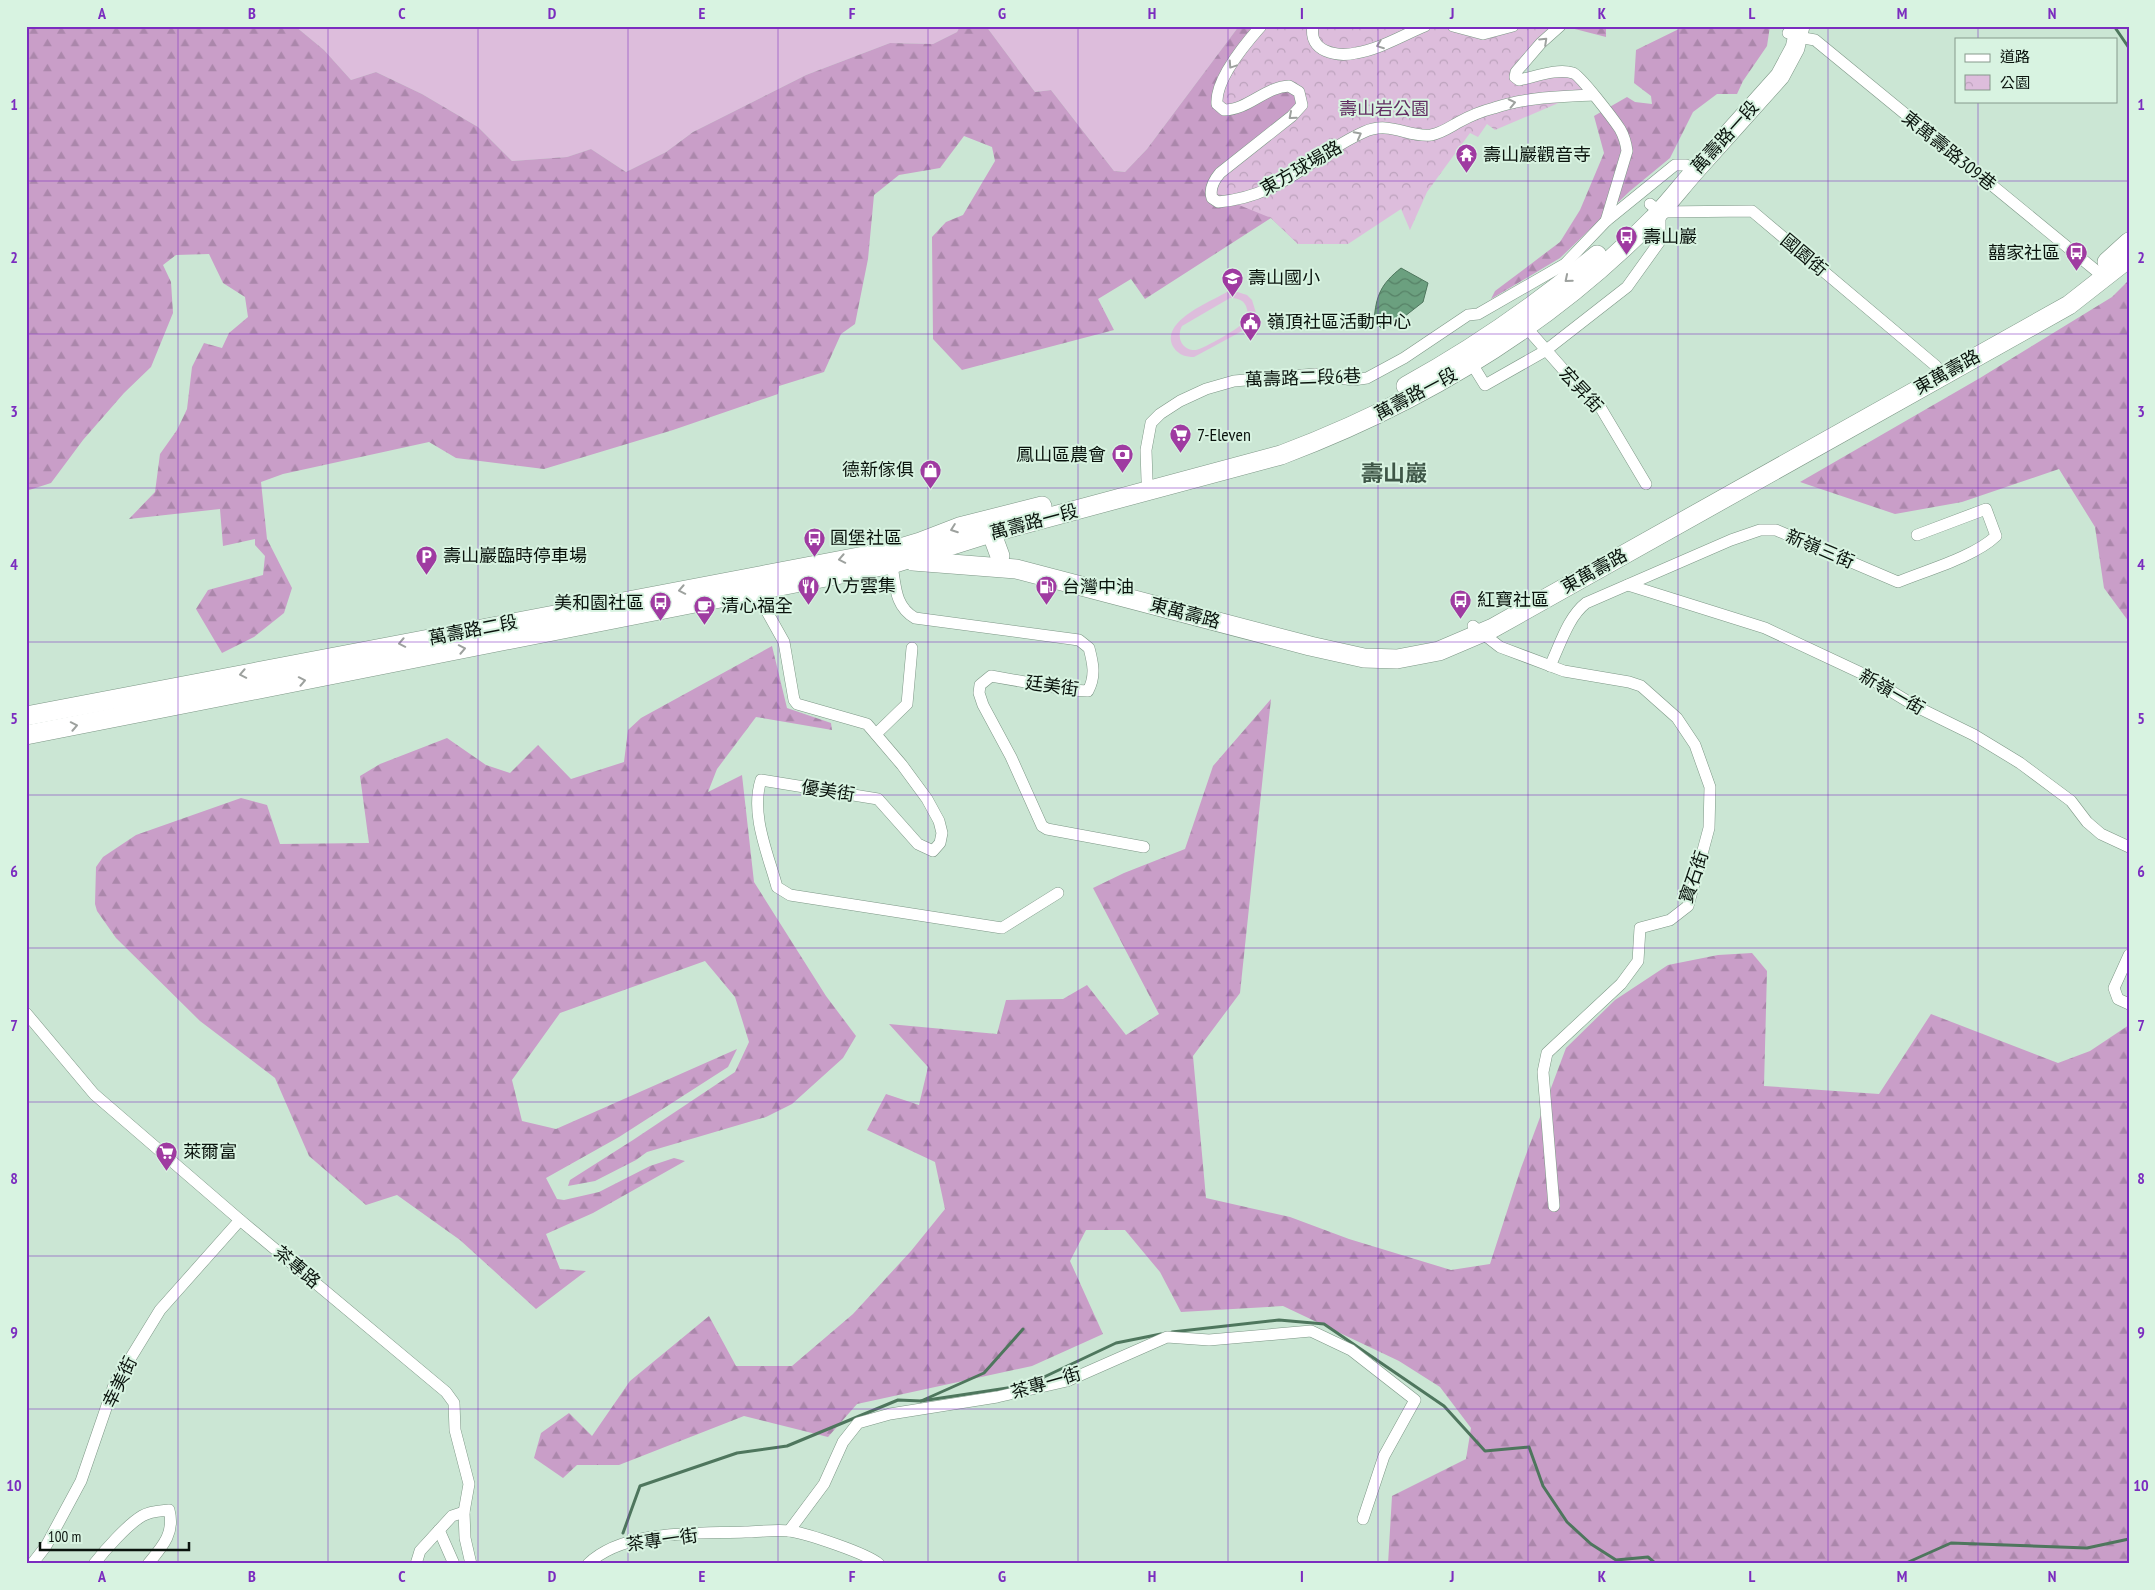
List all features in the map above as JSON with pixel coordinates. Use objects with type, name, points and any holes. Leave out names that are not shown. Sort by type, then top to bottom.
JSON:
[{"type":"main road","name":"萬壽路一段","points":[[928,546],[958,527],[1281,455],[1325,439],[1377,415],[1472,364],[1570,295],[1655,208],[1690,168],[1780,76],[1790,59],[1793,31]]},
{"type":"main road","name":"萬壽路一段","points":[[928,546],[994,532],[1148,486],[1323,427],[1422,377],[1474,346],[1561,285],[1655,208]]},
{"type":"main road","name":"東萬壽路","points":[[895,558],[1016,569],[1310,646],[1364,658],[1397,659],[1439,651],[2069,305],[2101,275],[2129,242]]},
{"type":"main road","name":"東萬壽路","points":[[928,546],[1000,556],[1323,639],[1362,646],[1386,648],[1410,645],[1478,630],[1936,366],[2129,258]]},
{"type":"main road","points":[[994,532],[993,537],[1000,556]]},
{"type":"main road","name":"萬壽路二段","points":[[26,735],[756,592],[895,558],[928,546]]},
{"type":"main road","name":"萬壽路二段","points":[[26,716],[895,558]]},
{"type":"street","name":"東方球場路","points":[[1261,26],[1224,77],[1218,90],[1217,104],[1224,110],[1235,109],[1274,88],[1289,86],[1299,92],[1302,105],[1292,116],[1220,173],[1213,182],[1211,194],[1212,198],[1218,202],[1264,192],[1302,171],[1331,150],[1366,131],[1380,128],[1395,128],[1410,133],[1429,135],[1448,129],[1475,114],[1510,103],[1534,99],[1592,95]]},
{"type":"street","points":[[1313,26],[1316,46],[1322,50],[1337,54],[1356,53],[1425,26]]},
{"type":"street","points":[[1452,26],[1468,32],[1483,34],[1513,26]]},
{"type":"street","points":[[1560,26],[1530,55],[1516,72],[1515,77],[1519,80],[1554,73],[1573,73],[1584,82],[1592,95],[1620,129],[1625,141],[1626,151],[1606,221]]},
{"type":"street","name":"東萬壽路309巷","points":[[1793,31],[1815,40],[2101,275]]},
{"type":"street","points":[[1606,221],[1675,165],[1690,168]]},
{"type":"street","points":[[1472,364],[1485,385],[1545,350],[1627,287],[1660,241],[1655,208]]},
{"type":"street","name":"國園街","points":[[1655,208],[1752,211],[1936,366]]},
{"type":"street","name":"萬壽路二段6巷","points":[[1148,486],[1146,445],[1151,423],[1160,414],[1180,401],[1206,389],[1234,381],[1315,374],[1353,380],[1367,378],[1404,358],[1468,315],[1478,314],[1565,264],[1606,221]]},
{"type":"street","name":"宏昇街","points":[[1525,326],[1545,350],[1599,405],[1646,484]]},
{"type":"street","name":"新嶺三街","points":[[1550,666],[1578,610],[1586,603],[1731,540],[1760,530],[1776,530],[1898,582],[1987,545],[1996,536],[1986,509],[1918,535]]},
{"type":"street","name":"廷美街","points":[[895,558],[896,596],[907,614],[915,618],[1078,640],[1089,648],[1094,666],[1093,682],[1088,691],[1070,690],[991,676],[980,685],[979,693],[982,705],[1011,757],[1042,826],[1047,829],[1144,847]]},
{"type":"street","name":"新嶺一街","points":[[1628,585],[1765,628],[1861,673],[1917,707],[1974,735],[2020,763],[2071,801],[2087,822],[2101,834],[2129,847]]},
{"type":"street","name":"優美街","points":[[756,592],[784,642],[794,700],[797,704],[867,724],[902,765],[927,799],[939,821],[942,833],[940,843],[933,851],[918,844],[878,799],[761,780],[757,792],[757,803],[762,833],[777,887],[790,895],[1002,928],[1058,892]]},
{"type":"street","name":"寶石街","points":[[1478,630],[1500,647],[1550,666],[1573,673],[1629,682],[1641,686],[1676,718],[1695,745],[1710,787],[1710,828],[1688,906],[1670,920],[1640,928],[1638,961],[1621,984],[1547,1053],[1544,1072],[1554,1206]]},
{"type":"street","points":[[876,734],[907,704],[912,648]]},
{"type":"street","points":[[2129,955],[2114,988],[2118,999],[2129,1004]]},
{"type":"street","name":"茶專路","points":[[26,1013],[94,1094],[240,1220],[446,1392],[454,1403],[455,1430],[469,1484],[464,1512],[465,1538],[471,1564]]},
{"type":"street","name":"幸美街","points":[[32,1564],[46,1546],[81,1481],[114,1385],[154,1318],[240,1220]]},
{"type":"street","name":"茶專一街","points":[[588,1564],[598,1554],[629,1542],[681,1534],[789,1531],[824,1484],[843,1442],[858,1423],[890,1414],[997,1397],[1067,1381],[1167,1337],[1209,1340],[1311,1332],[1350,1350],[1415,1400],[1384,1456],[1363,1519]]},
{"type":"street","points":[[94,1564],[106,1549],[142,1516],[156,1511],[169,1510],[172,1524],[162,1548],[148,1564]]},
{"type":"street","points":[[416,1564],[420,1551],[439,1530],[452,1516],[464,1512]]},
{"type":"street","points":[[439,1530],[454,1564]]},
{"type":"street","points":[[789,1531],[821,1540],[879,1564]]},
{"type":"green space","points":[[26,26],[295,26],[324,50],[351,80],[376,72],[422,94],[478,127],[512,161],[567,157],[591,149],[626,172],[666,152],[693,132],[806,75],[890,43],[933,44],[957,32],[960,26],[986,26],[1035,92],[1051,90],[1114,171],[1125,172],[1147,149],[1239,26],[1550,26],[1298,244],[1271,218],[1145,299],[1131,279],[1098,299],[1114,330],[962,370],[933,339],[932,237],[946,222],[963,215],[995,161],[992,147],[964,136],[940,168],[899,175],[874,195],[868,259],[855,324],[841,334],[824,372],[779,386],[778,394],[673,430],[544,469],[456,458],[429,442],[283,474],[261,482],[267,539],[292,588],[284,613],[254,637],[222,653],[196,609],[208,590],[263,575],[265,556],[255,545],[255,539],[223,546],[220,509],[129,519],[155,492],[160,454],[177,430],[187,409],[192,367],[204,343],[222,348],[229,333],[248,317],[245,297],[223,283],[209,254],[176,255],[163,265],[171,282],[173,313],[151,367],[124,393],[83,440],[51,483],[26,491]]},
{"type":"green space","points":[[295,26],[960,26],[957,32],[933,44],[890,43],[806,75],[693,132],[666,152],[626,172],[591,149],[567,157],[512,161],[478,127],[422,94],[376,72],[351,80],[324,50]]},
{"type":"green space","points":[[986,26],[1239,26],[1147,149],[1125,172],[1114,171],[1051,90],[1035,92]]},
{"type":"green space","name":"壽山岩公園","points":[[1261,26],[1560,26],[1515,76],[1566,72],[1589,90],[1495,130],[1487,124],[1478,137],[1470,133],[1427,192],[1410,230],[1401,209],[1348,244],[1298,244],[1271,218],[1229,201],[1218,202],[1212,188],[1299,109],[1296,88],[1228,110],[1217,99]]},
{"type":"green space","points":[[1572,26],[1606,26],[1606,37],[1571,28]]},
{"type":"green space","points":[[1685,26],[1770,26],[1767,46],[1743,81],[1737,94],[1717,94],[1693,112],[1670,158],[1630,191],[1560,258],[1491,299],[1495,291],[1560,242],[1580,210],[1604,153],[1594,116],[1627,97],[1635,102],[1652,104],[1651,96],[1634,83],[1636,50]]},
{"type":"green space","points":[[2129,280],[2129,622],[2104,588],[2095,527],[2059,469],[1962,502],[1895,514],[1800,482],[1980,378],[2112,297]]},
{"type":"green space","points":[[1234,291],[1247,295],[1252,300],[1256,313],[1254,320],[1244,330],[1194,357],[1180,354],[1174,348],[1171,339],[1173,330],[1179,321],[1199,307],[1227,292]],"holes":[[[1230,298],[1241,300],[1245,304],[1247,312],[1245,321],[1237,328],[1200,349],[1191,350],[1184,346],[1180,339],[1182,326]]]},
{"type":"green space","points":[[772,646],[787,708],[831,723],[832,730],[756,717],[717,769],[708,792],[742,775],[754,882],[826,996],[856,1036],[843,1058],[792,1104],[766,1117],[647,1152],[636,1160],[595,1181],[568,1186],[570,1180],[735,1072],[749,1042],[735,997],[705,961],[560,1013],[512,1080],[522,1121],[556,1129],[737,1049],[728,1067],[619,1137],[546,1178],[557,1199],[564,1200],[599,1192],[650,1166],[674,1158],[685,1161],[593,1213],[546,1234],[560,1269],[586,1271],[536,1309],[460,1240],[397,1195],[366,1205],[309,1156],[275,1078],[200,1021],[116,938],[97,911],[95,904],[96,867],[103,857],[136,835],[241,798],[267,805],[280,844],[369,843],[360,776],[380,764],[447,738],[486,765],[510,773],[538,745],[571,779],[624,762],[628,730],[641,718]]},
{"type":"green space","points":[[1271,699],[1240,993],[1193,1056],[1206,1198],[1290,1217],[1349,1239],[1451,1270],[1490,1264],[1521,1168],[1566,1048],[1615,1000],[1668,965],[1718,955],[1752,953],[1767,971],[1764,1086],[1879,1094],[1931,1014],[2058,1063],[2090,1051],[2129,1025],[2129,1564],[1388,1564],[1392,1496],[1466,1459],[1471,1428],[1440,1387],[1399,1361],[1283,1306],[1181,1312],[1160,1272],[1125,1230],[1086,1230],[1070,1261],[1103,1334],[1032,1366],[857,1404],[828,1437],[744,1416],[619,1465],[577,1465],[563,1478],[534,1458],[541,1433],[569,1413],[592,1436],[630,1381],[709,1316],[736,1366],[792,1366],[853,1314],[911,1251],[945,1209],[935,1162],[867,1130],[886,1094],[919,1105],[928,1067],[889,1024],[997,1034],[1006,1000],[1063,999],[1087,985],[1126,1035],[1159,1014],[1093,888],[1124,873],[1185,849],[1213,766]]},
{"type":"water","points":[[1401,268],[1428,283],[1423,302],[1400,320],[1381,328],[1374,321],[1378,297],[1384,285]]},
{"type":"waterway","points":[[2114,26],[2129,48]]},
{"type":"waterway","points":[[1172,1332],[1279,1320],[1324,1324],[1444,1406],[1485,1451],[1529,1447],[1543,1486],[1567,1522],[1591,1544],[1616,1560],[1648,1557],[1656,1564]]},
{"type":"waterway","points":[[623,1533],[640,1486],[737,1453],[787,1446],[898,1400],[921,1401],[984,1373],[1023,1329]]},
{"type":"waterway","points":[[1025,1386],[1116,1343],[1161,1334]]},
{"type":"waterway","points":[[921,1401],[1014,1387]]},
{"type":"waterway","points":[[1904,1564],[1951,1543],[2087,1548],[2129,1539]]},
{"type":"place","name":"壽山巖觀音寺","points":[[1467,174]]},
{"type":"place","name":"壽山巖","points":[[1627,256]]},
{"type":"place","name":"囍家社區","points":[[2076,272]]},
{"type":"place","name":"壽山國小","points":[[1232,297]]},
{"type":"place","name":"嶺頂社區活動中心","points":[[1251,341]]},
{"type":"place","name":"7-Eleven","points":[[1181,454]]},
{"type":"place","name":"鳳山區農會","points":[[1122,474]]},
{"type":"place","name":"德新傢俱","points":[[930,489]]},
{"type":"place","name":"圓堡社區","points":[[814,557]]},
{"type":"place","name":"壽山巖臨時停車場","points":[[427,575]]},
{"type":"place","name":"八方雲集","points":[[808,605]]},
{"type":"place","name":"台灣中油","points":[[1046,606]]},
{"type":"place","name":"紅寶社區","points":[[1461,619]]},
{"type":"place","name":"美和園社區","points":[[660,622]]},
{"type":"place","name":"清心福全","points":[[705,625]]},
{"type":"place","name":"萊爾富","points":[[167,1171]]},
{"type":"district","name":"壽山巖","points":[[1394,473]]}]
